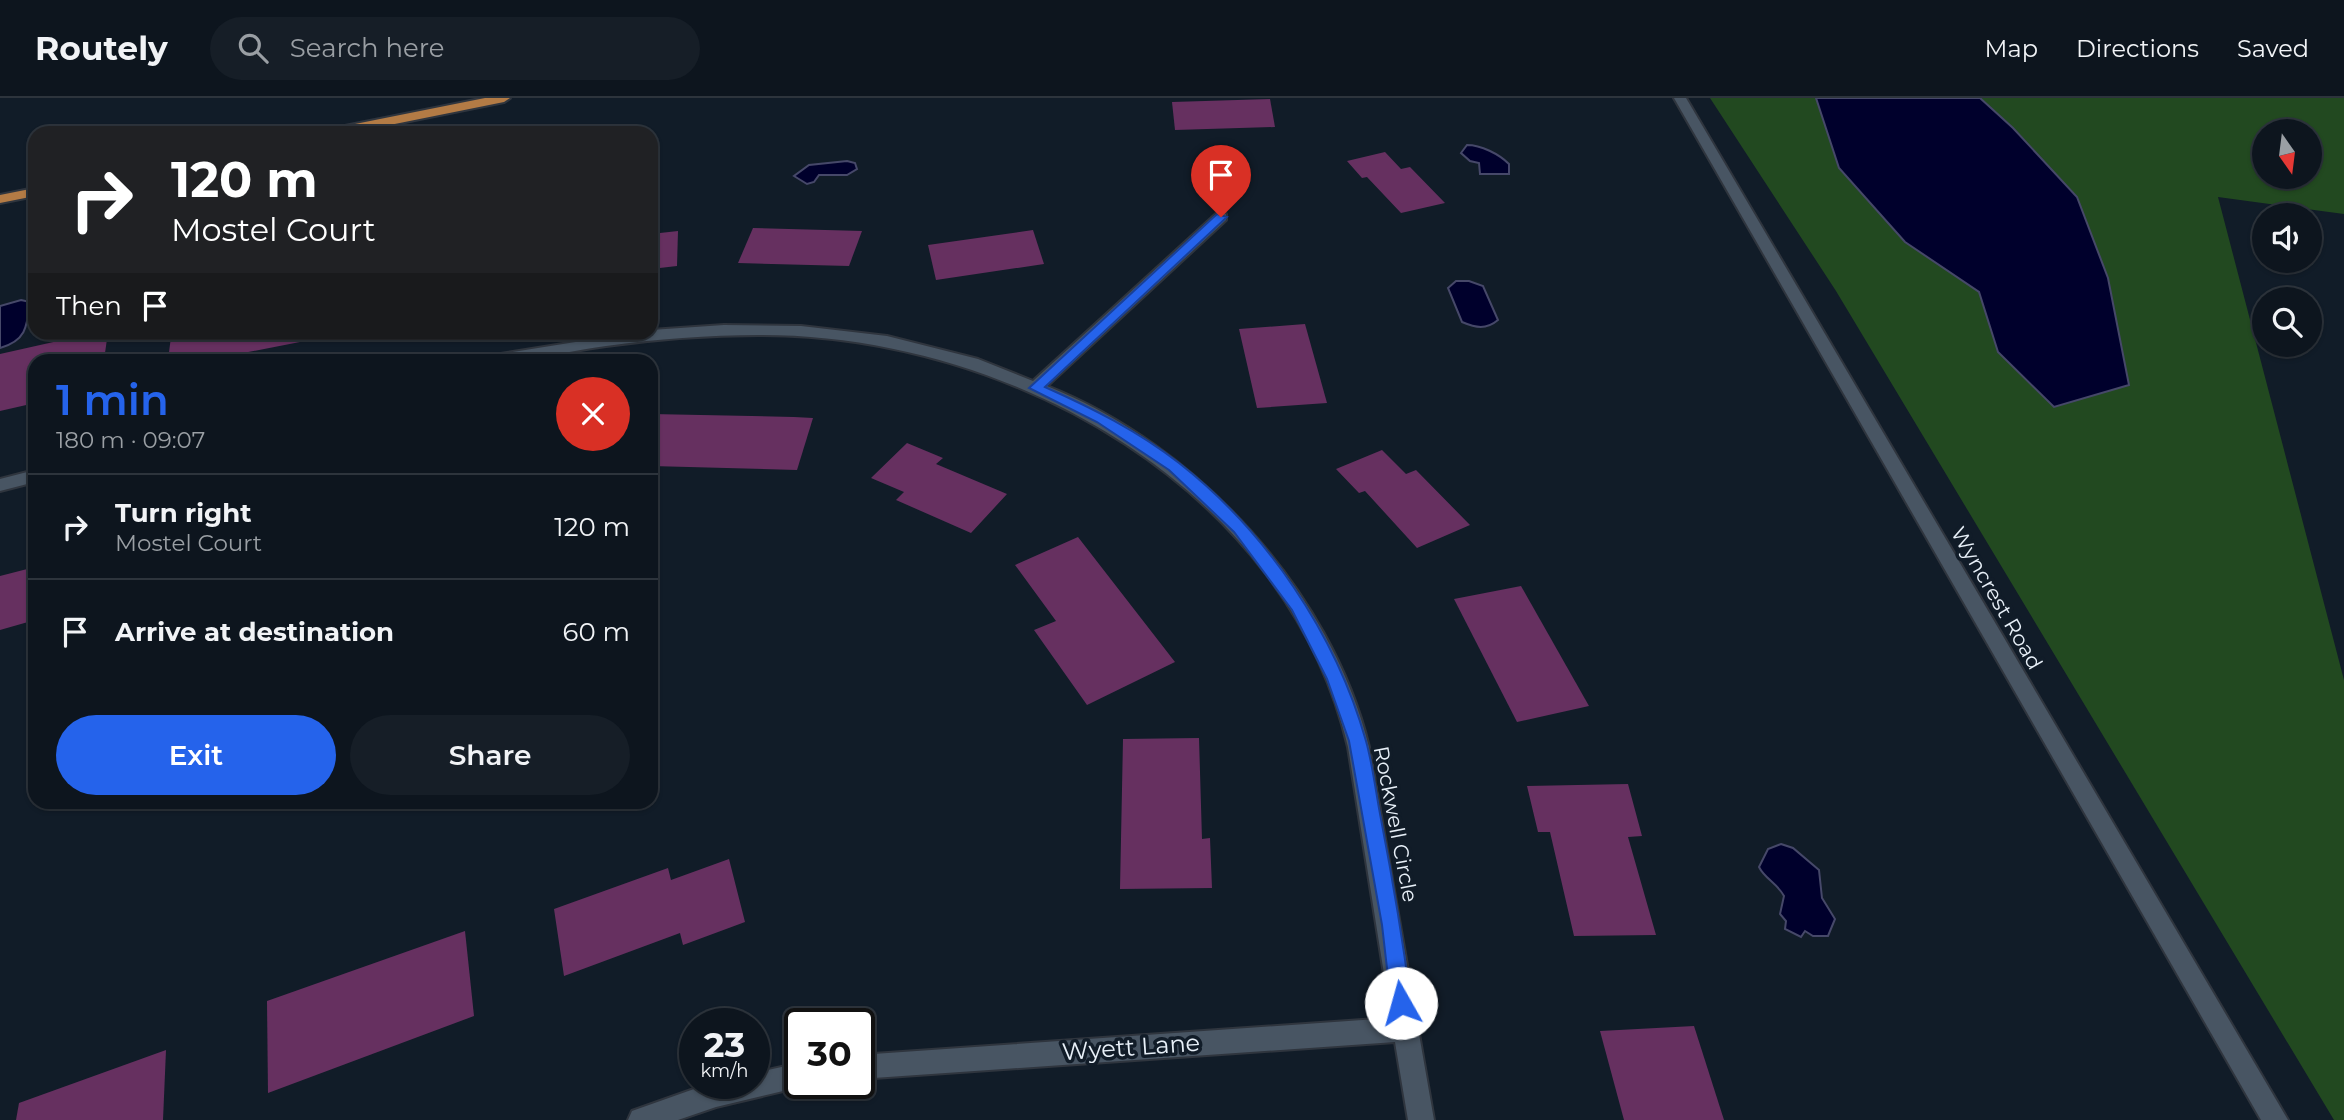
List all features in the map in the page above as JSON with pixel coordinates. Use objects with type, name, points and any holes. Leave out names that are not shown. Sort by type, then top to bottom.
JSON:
[{"type":"main road","points":[[365,126],[505,98]]},
{"type":"main road","points":[[0,200],[28,194]]},
{"type":"street","name":"Wyncrest Road","points":[[1680,98],[2275,1120]]},
{"type":"street","points":[[1035,388],[1221,217]]},
{"type":"street","name":"Rockwell Circle","points":[[658,335],[801,331],[886,342],[953,356],[1035,388],[1102,419],[1174,466],[1240,528],[1298,606],[1335,679],[1358,741],[1392,925],[1404,1029],[1421,1120]]},
{"type":"street","name":"Rockwell Circle","points":[[529,354],[610,340]]},
{"type":"street","points":[[0,485],[28,478]]},
{"type":"street","name":"Wyett Lane","points":[[875,1066],[1404,1029]]},
{"type":"street","points":[[641,1120],[716,1094],[784,1079]]},
{"type":"green space","points":[[1710,98],[2344,98],[2344,214],[2322,211],[2322,203],[2262,203],[2218,197],[2252,327],[2252,357],[2260,357],[2344,680],[2344,1120],[2334,1120],[1836,291]]},
{"type":"water","points":[[1816,98],[1980,98],[2013,128],[2077,197],[2108,278],[2129,385],[2054,407],[1998,352],[1979,292],[1905,242],[1839,168]]},
{"type":"water","points":[[1467,145],[1484,148],[1500,157],[1509,164],[1509,174],[1480,174],[1479,163],[1470,161],[1461,153]]},
{"type":"water","points":[[847,161],[855,163],[857,169],[847,175],[819,175],[814,182],[807,184],[794,176],[809,165]]},
{"type":"water","points":[[1456,281],[1469,281],[1483,286],[1498,320],[1481,327],[1462,322],[1448,288]]},
{"type":"water","points":[[21,300],[28,302],[28,319],[24,332],[9,345],[0,348],[0,306]]},
{"type":"water","points":[[1781,844],[1793,848],[1819,870],[1822,898],[1835,919],[1828,936],[1813,936],[1805,931],[1801,937],[1785,929],[1786,921],[1780,914],[1784,896],[1759,867],[1768,849]]},
{"type":"building","points":[[1270,99],[1275,127],[1175,130],[1172,102]]},
{"type":"building","points":[[1385,152],[1401,169],[1410,167],[1445,203],[1401,213],[1367,177],[1362,178],[1347,161]]},
{"type":"building","points":[[753,228],[862,231],[849,266],[738,263]]},
{"type":"building","points":[[1033,230],[1044,264],[936,280],[928,245]]},
{"type":"building","points":[[678,231],[677,266],[658,268],[658,233]]},
{"type":"building","points":[[1305,324],[1327,403],[1257,408],[1239,329]]},
{"type":"building","points":[[62,340],[107,340],[105,354],[28,354],[28,405],[0,411],[0,354]]},
{"type":"building","points":[[171,340],[305,340],[238,354],[169,354]]},
{"type":"building","points":[[658,414],[813,418],[797,470],[658,466]]},
{"type":"building","points":[[907,443],[943,458],[936,464],[1007,494],[971,533],[896,500],[904,492],[871,478]]},
{"type":"building","points":[[1382,450],[1406,474],[1416,470],[1470,525],[1417,548],[1365,491],[1359,493],[1336,469]]},
{"type":"building","points":[[1078,537],[1175,662],[1087,705],[1034,630],[1056,621],[1015,565]]},
{"type":"building","points":[[28,569],[28,622],[0,630],[0,576]]},
{"type":"building","points":[[1521,586],[1589,706],[1517,722],[1454,599]]},
{"type":"building","points":[[1199,738],[1202,839],[1210,838],[1212,888],[1120,889],[1123,739]]},
{"type":"building","points":[[1628,784],[1642,836],[1628,837],[1656,935],[1574,936],[1550,832],[1538,832],[1527,786]]},
{"type":"building","points":[[729,859],[745,922],[683,945],[680,933],[564,976],[554,909],[668,868],[671,880]]},
{"type":"building","points":[[465,931],[474,1016],[268,1093],[267,1001]]},
{"type":"building","points":[[1694,1026],[1724,1120],[1624,1120],[1600,1031]]},
{"type":"building","points":[[166,1050],[163,1120],[16,1120],[19,1103]]},
{"type":"route","points":[[1221,217],[1171,260],[1035,388],[1102,419],[1174,466],[1240,528],[1298,606],[1325,656],[1358,741],[1392,925],[1401,1003]]}]
